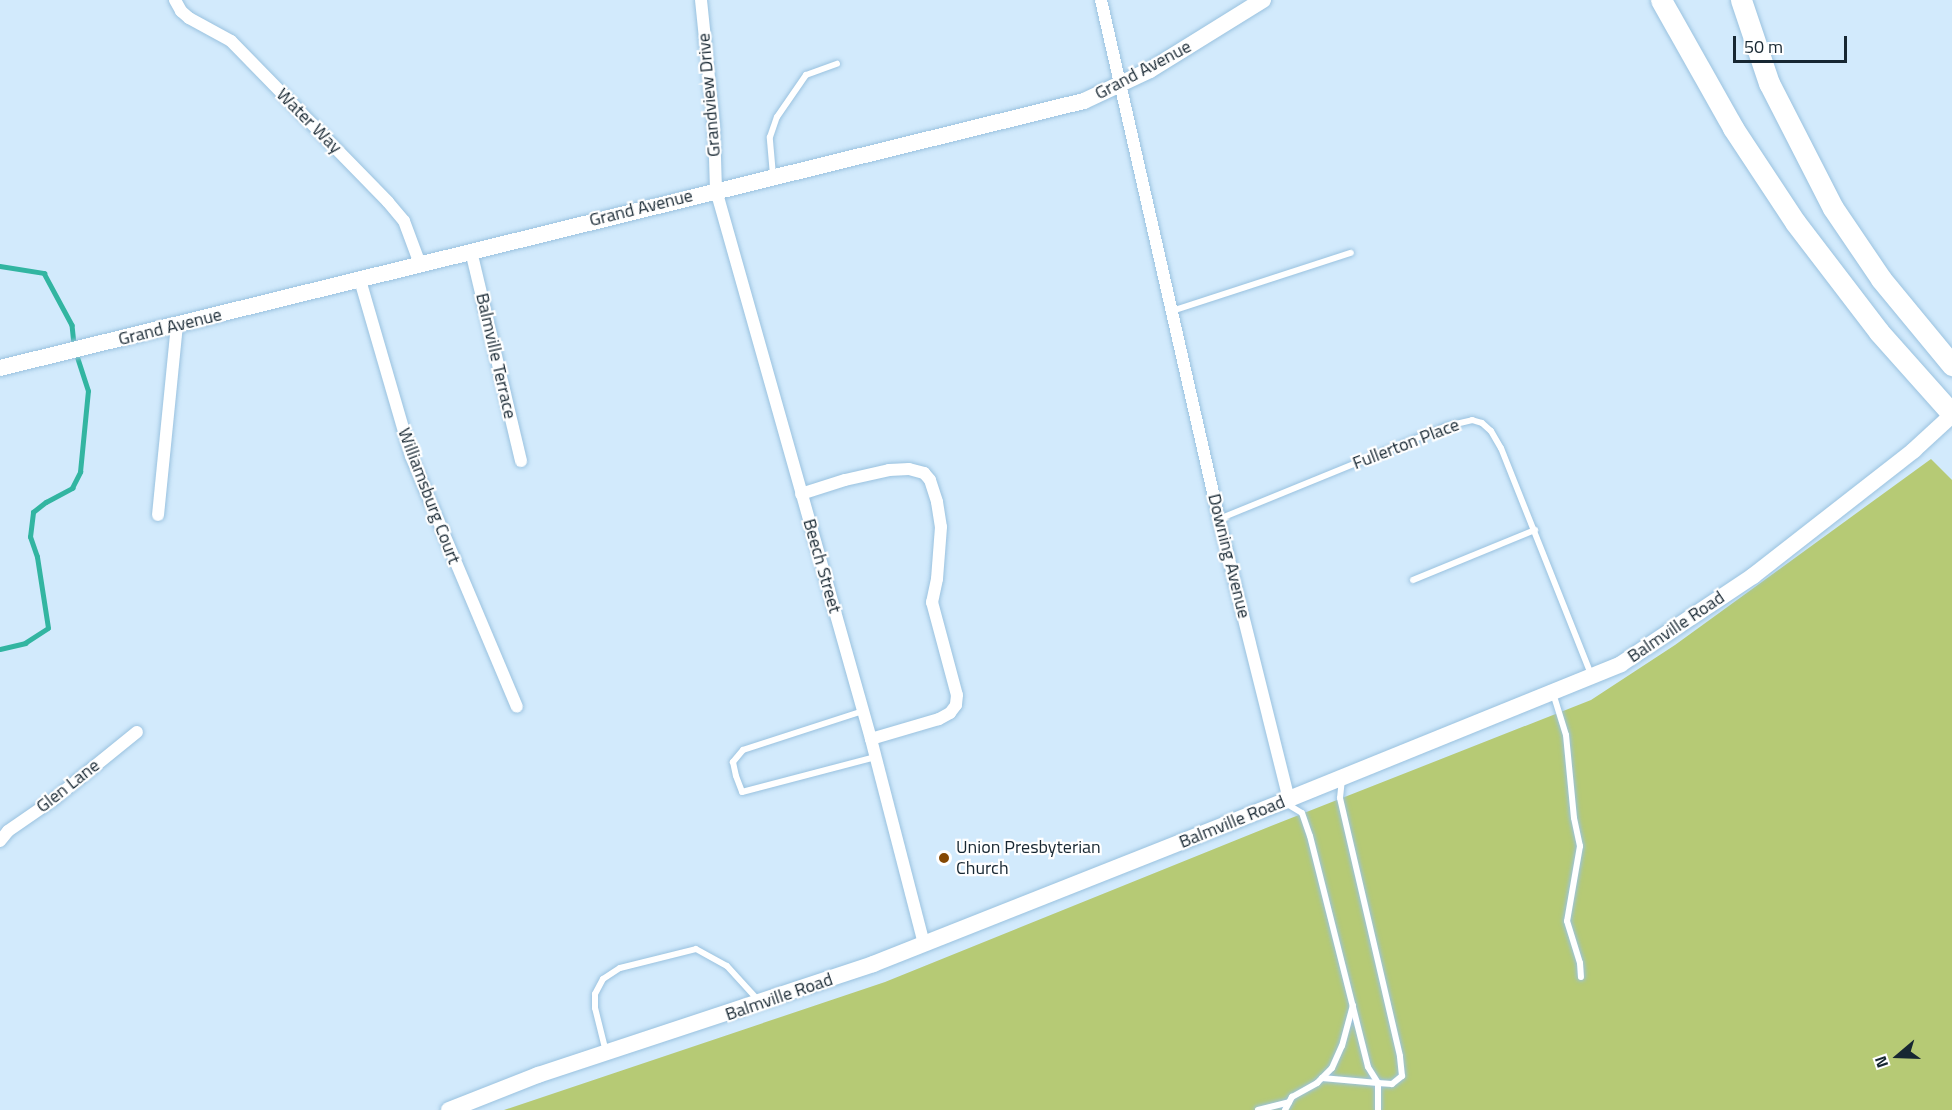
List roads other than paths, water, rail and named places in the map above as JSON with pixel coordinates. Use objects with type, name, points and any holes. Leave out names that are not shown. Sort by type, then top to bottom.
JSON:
[{"type":"highway","points":[[1661,0],[1733,129],[1794,222],[1879,332],[1952,414]]},
{"type":"highway","points":[[1741,0],[1769,83],[1805,158],[1833,208],[1881,279],[1952,365]]},
{"type":"street","name":"Water Way","points":[[175,0],[181,11],[189,18],[231,41],[388,202],[404,221],[420,264]]},
{"type":"street","name":"Grandview Drive","points":[[701,0],[714,126],[716,190]]},
{"type":"street","name":"Downing Avenue","points":[[1101,0],[1171,311],[1287,800]]},
{"type":"street","name":"Grand Avenue","points":[[0,368],[1084,101],[1150,70],[1263,0]]},
{"type":"street","name":"Beech Street","points":[[716,190],[876,757],[924,944]]},
{"type":"street","name":"Balmville Terrace","points":[[471,251],[520,461]]},
{"type":"street","name":"Williamsburg Court","points":[[360,279],[411,456],[517,707]]},
{"type":"street","points":[[158,515],[177,326]]},
{"type":"street","name":"Balmville Road","points":[[449,1110],[538,1075],[760,1003],[924,944],[1621,664],[1673,632],[1753,576],[1914,450],[1952,414]]},
{"type":"street","points":[[801,494],[878,472],[909,469],[924,473],[930,480],[937,502],[941,527],[937,579],[932,602],[957,695],[956,705],[950,713],[939,719],[871,739]]},
{"type":"street","name":"Glen Lane","points":[[0,841],[8,831],[53,800],[136,732]]},
{"type":"lane","points":[[773,176],[770,137],[777,117],[806,75],[837,64]]},
{"type":"lane","points":[[1171,311],[1351,253]]},
{"type":"lane","name":"Fullerton Place","points":[[1220,519],[1448,426],[1472,420],[1482,423],[1491,431],[1501,448],[1592,677]]},
{"type":"lane","points":[[1413,580],[1535,530]]},
{"type":"lane","points":[[1553,693],[1566,735],[1574,818],[1580,846],[1568,921],[1580,963],[1581,977]]},
{"type":"lane","points":[[863,711],[743,750],[733,762],[736,776],[742,792],[876,757]]},
{"type":"lane","points":[[1322,1078],[1392,1084],[1402,1076],[1400,1056],[1340,798],[1342,778]]},
{"type":"lane","points":[[1287,800],[1302,813],[1310,836],[1368,1067],[1378,1083],[1378,1110]]},
{"type":"lane","points":[[606,1053],[595,994],[603,979],[620,968],[696,949],[727,966],[760,1003]]},
{"type":"lane","points":[[1285,1110],[1292,1097],[1322,1078],[1332,1068],[1342,1046],[1353,1005]]},
{"type":"lane","points":[[1258,1110],[1289,1102]]},
{"type":"waterway","points":[[0,266],[44,273],[72,325],[74,345]]},
{"type":"waterway","points":[[0,649],[25,643],[48,628],[37,557],[30,537],[33,512],[72,488],[80,472],[88,391],[76,353]]},
{"type":"place","name":"Union Presbyterian Church","points":[[944,858]]}]
